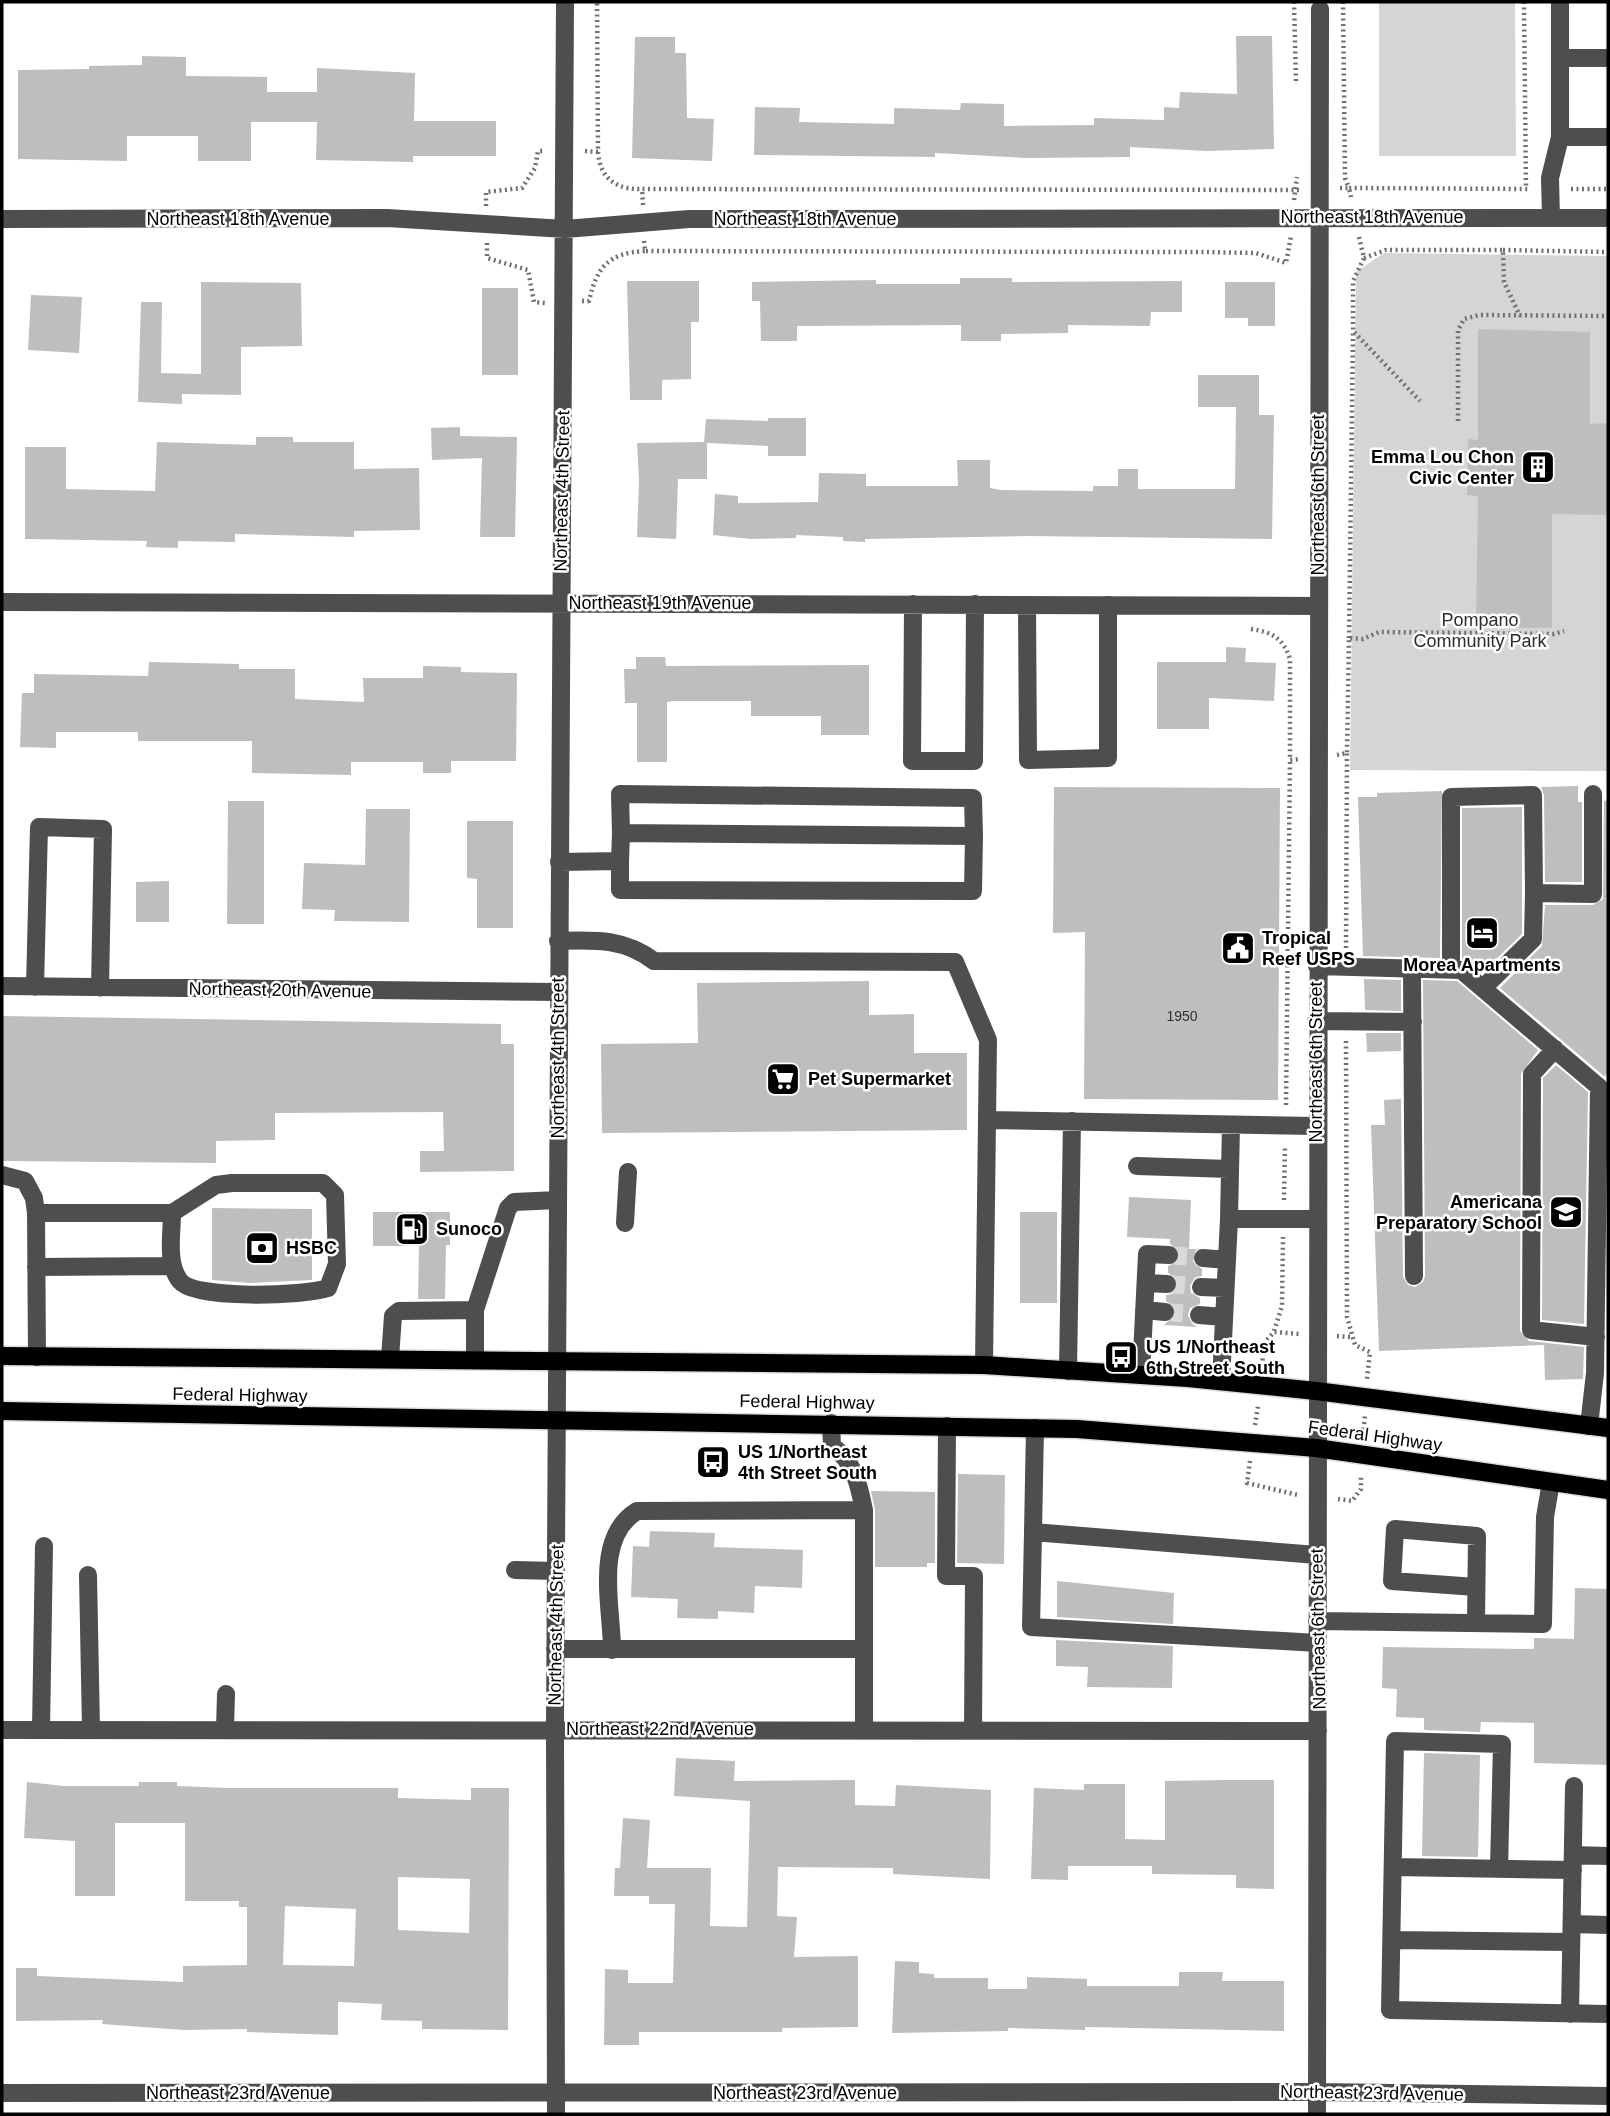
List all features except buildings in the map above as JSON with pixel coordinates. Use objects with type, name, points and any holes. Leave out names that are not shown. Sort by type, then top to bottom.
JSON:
[{"type":"main road","name":"Federal Highway","points":[[2,1356],[984,1365],[1221,1381],[1608,1428]]},
{"type":"main road","name":"Federal Highway","points":[[2,1411],[1035,1428],[1316,1448],[1608,1490]]},
{"type":"street","name":"Northeast 4th Street","points":[[556,2114],[558,941],[565,2]]},
{"type":"street","points":[[1551,218],[1550,189],[1560,137],[1560,2]]},
{"type":"street","name":"Northeast 6th Street","points":[[1317,2114],[1316,1021],[1320,9]]},
{"type":"street","points":[[1560,58],[1608,58]]},
{"type":"street","points":[[1560,137],[1608,138]]},
{"type":"street","name":"Northeast 18th Avenue","points":[[2,219],[387,218],[565,229],[689,219],[1354,216],[1608,218]]},
{"type":"street","name":"Northeast 19th Avenue","points":[[2,602],[1317,606]]},
{"type":"street","points":[[913,604],[912,761],[974,761],[975,604]]},
{"type":"street","points":[[1027,605],[1028,760],[1108,758],[1108,605]]},
{"type":"street","points":[[620,794],[973,798],[974,836],[973,891],[621,890],[620,794]]},
{"type":"street","points":[[1534,893],[1593,894],[1593,794]]},
{"type":"street","points":[[1451,969],[1451,797],[1534,795],[1533,939],[1483,988]]},
{"type":"street","points":[[36,987],[40,827],[103,829],[100,988]]},
{"type":"street","points":[[621,833],[974,836]]},
{"type":"street","points":[[559,862],[620,861]]},
{"type":"street","points":[[558,941],[612,940],[641,951],[654,961],[955,962],[988,1040],[984,1365]]},
{"type":"street","points":[[1317,966],[1461,970],[1599,1087],[1596,1337],[1589,1426]]},
{"type":"street","points":[[1412,969],[1414,1276]]},
{"type":"street","name":"Northeast 20th Avenue","points":[[2,986],[558,992]]},
{"type":"street","points":[[1316,1021],[1413,1022]]},
{"type":"street","points":[[1555,1049],[1532,1074],[1531,1330],[1596,1337]]},
{"type":"street","points":[[988,1120],[1316,1126]]},
{"type":"street","points":[[1068,1371],[1072,1121]]},
{"type":"street","points":[[1221,1381],[1231,1125]]},
{"type":"street","points":[[1137,1166],[1230,1169]]},
{"type":"street","points":[[625,1223],[628,1172]]},
{"type":"street","points":[[2,1175],[25,1181],[34,1198],[37,1357]]},
{"type":"street","points":[[36,1213],[172,1213],[216,1185],[323,1183],[335,1195],[337,1264],[328,1288],[312,1293],[197,1291],[181,1284],[172,1266],[172,1213]]},
{"type":"street","points":[[475,1360],[475,1310],[508,1208],[514,1202],[558,1200]]},
{"type":"street","points":[[1229,1219],[1316,1219]]},
{"type":"street","points":[[1141,1375],[1147,1254],[1169,1255]]},
{"type":"street","points":[[1203,1258],[1227,1260]]},
{"type":"street","points":[[36,1267],[172,1266]]},
{"type":"street","points":[[1146,1283],[1167,1284]]},
{"type":"street","points":[[1201,1287],[1225,1288]]},
{"type":"street","points":[[390,1358],[393,1316],[399,1311],[475,1310]]},
{"type":"street","points":[[1144,1310],[1165,1312]]},
{"type":"street","points":[[1199,1315],[1224,1317]]},
{"type":"street","points":[[831,1423],[832,1446],[840,1452],[855,1474],[864,1510],[864,1730]]},
{"type":"street","points":[[947,1426],[946,1576],[974,1576],[973,1730]]},
{"type":"street","points":[[1035,1428],[1031,1627],[1318,1643]]},
{"type":"street","points":[[1317,1621],[1543,1624],[1545,1517],[1551,1482]]},
{"type":"street","points":[[612,1650],[609,1560],[616,1536],[626,1517],[637,1511],[864,1510]]},
{"type":"street","points":[[1476,1587],[1392,1581],[1395,1529],[1477,1536],[1476,1623]]},
{"type":"street","points":[[1033,1532],[1317,1555]]},
{"type":"street","points":[[41,1730],[44,1546]]},
{"type":"street","points":[[515,1570],[556,1572]]},
{"type":"street","points":[[88,1575],[92,1730]]},
{"type":"street","points":[[555,1649],[864,1649]]},
{"type":"street","points":[[225,1729],[226,1694]]},
{"type":"street","name":"Northeast 22nd Avenue","points":[[2,1730],[1318,1731]]},
{"type":"street","points":[[1499,1869],[1502,1744],[1395,1741],[1390,2010],[1608,2014]]},
{"type":"street","points":[[1570,2014],[1574,1786]]},
{"type":"street","points":[[1393,1867],[1499,1869],[1573,1863],[1608,1856]]},
{"type":"street","points":[[1392,1940],[1572,1933],[1608,1924]]},
{"type":"street","name":"Northeast 23rd Avenue","points":[[2,2093],[1317,2092],[1608,2096]]},
{"type":"path","points":[[1294,2],[1296,83]]},
{"type":"path","points":[[1290,760],[1347,753],[1353,281],[1364,258],[1345,178],[1343,2]]},
{"type":"path","points":[[1524,2],[1526,189]]},
{"type":"path","points":[[598,152],[603,172],[610,180],[627,190],[642,189]]},
{"type":"path","points":[[1297,167],[1294,191],[1319,188],[1608,189]]},
{"type":"path","points":[[1364,258],[1386,250],[1608,252]]},
{"type":"path","points":[[1503,250],[1504,282],[1520,316]]},
{"type":"path","points":[[1458,421],[1460,324],[1471,315],[1608,316]]},
{"type":"path","points":[[1353,331],[1420,401]]},
{"type":"path","points":[[1238,628],[1279,637],[1287,648],[1290,659],[1282,1306],[1274,1332]]},
{"type":"path","points":[[1349,638],[1363,639],[1379,632],[1554,634],[1564,631]]},
{"type":"green space","points":[[1379,2],[1515,2],[1516,156],[1379,156]]},
{"type":"green space","name":"Pompano Community Park","points":[[1384,253],[1608,256],[1608,771],[1350,770],[1356,272]]},
{"type":"tunnel","points":[[1169,1255],[1203,1258]]},
{"type":"tunnel","points":[[1167,1284],[1201,1287]]},
{"type":"tunnel","points":[[1165,1312],[1199,1315]]},
{"type":"place","name":"Emma Lou Chon Civic Center","points":[[1538,467]]},
{"type":"place","name":"Morea Apartments","points":[[1482,933]]},
{"type":"place","name":"Tropical Reef USPS","points":[[1238,948]]},
{"type":"place","name":"Pet Supermarket","points":[[783,1079]]},
{"type":"place","name":"Americana Preparatory School","points":[[1566,1212]]},
{"type":"place","name":"Sunoco","points":[[412,1229]]},
{"type":"place","name":"HSBC","points":[[262,1248]]},
{"type":"place","name":"US 1/Northeast 6th Street South","points":[[1121,1357]]},
{"type":"place","name":"US 1/Northeast 4th Street South","points":[[713,1462]]}]
